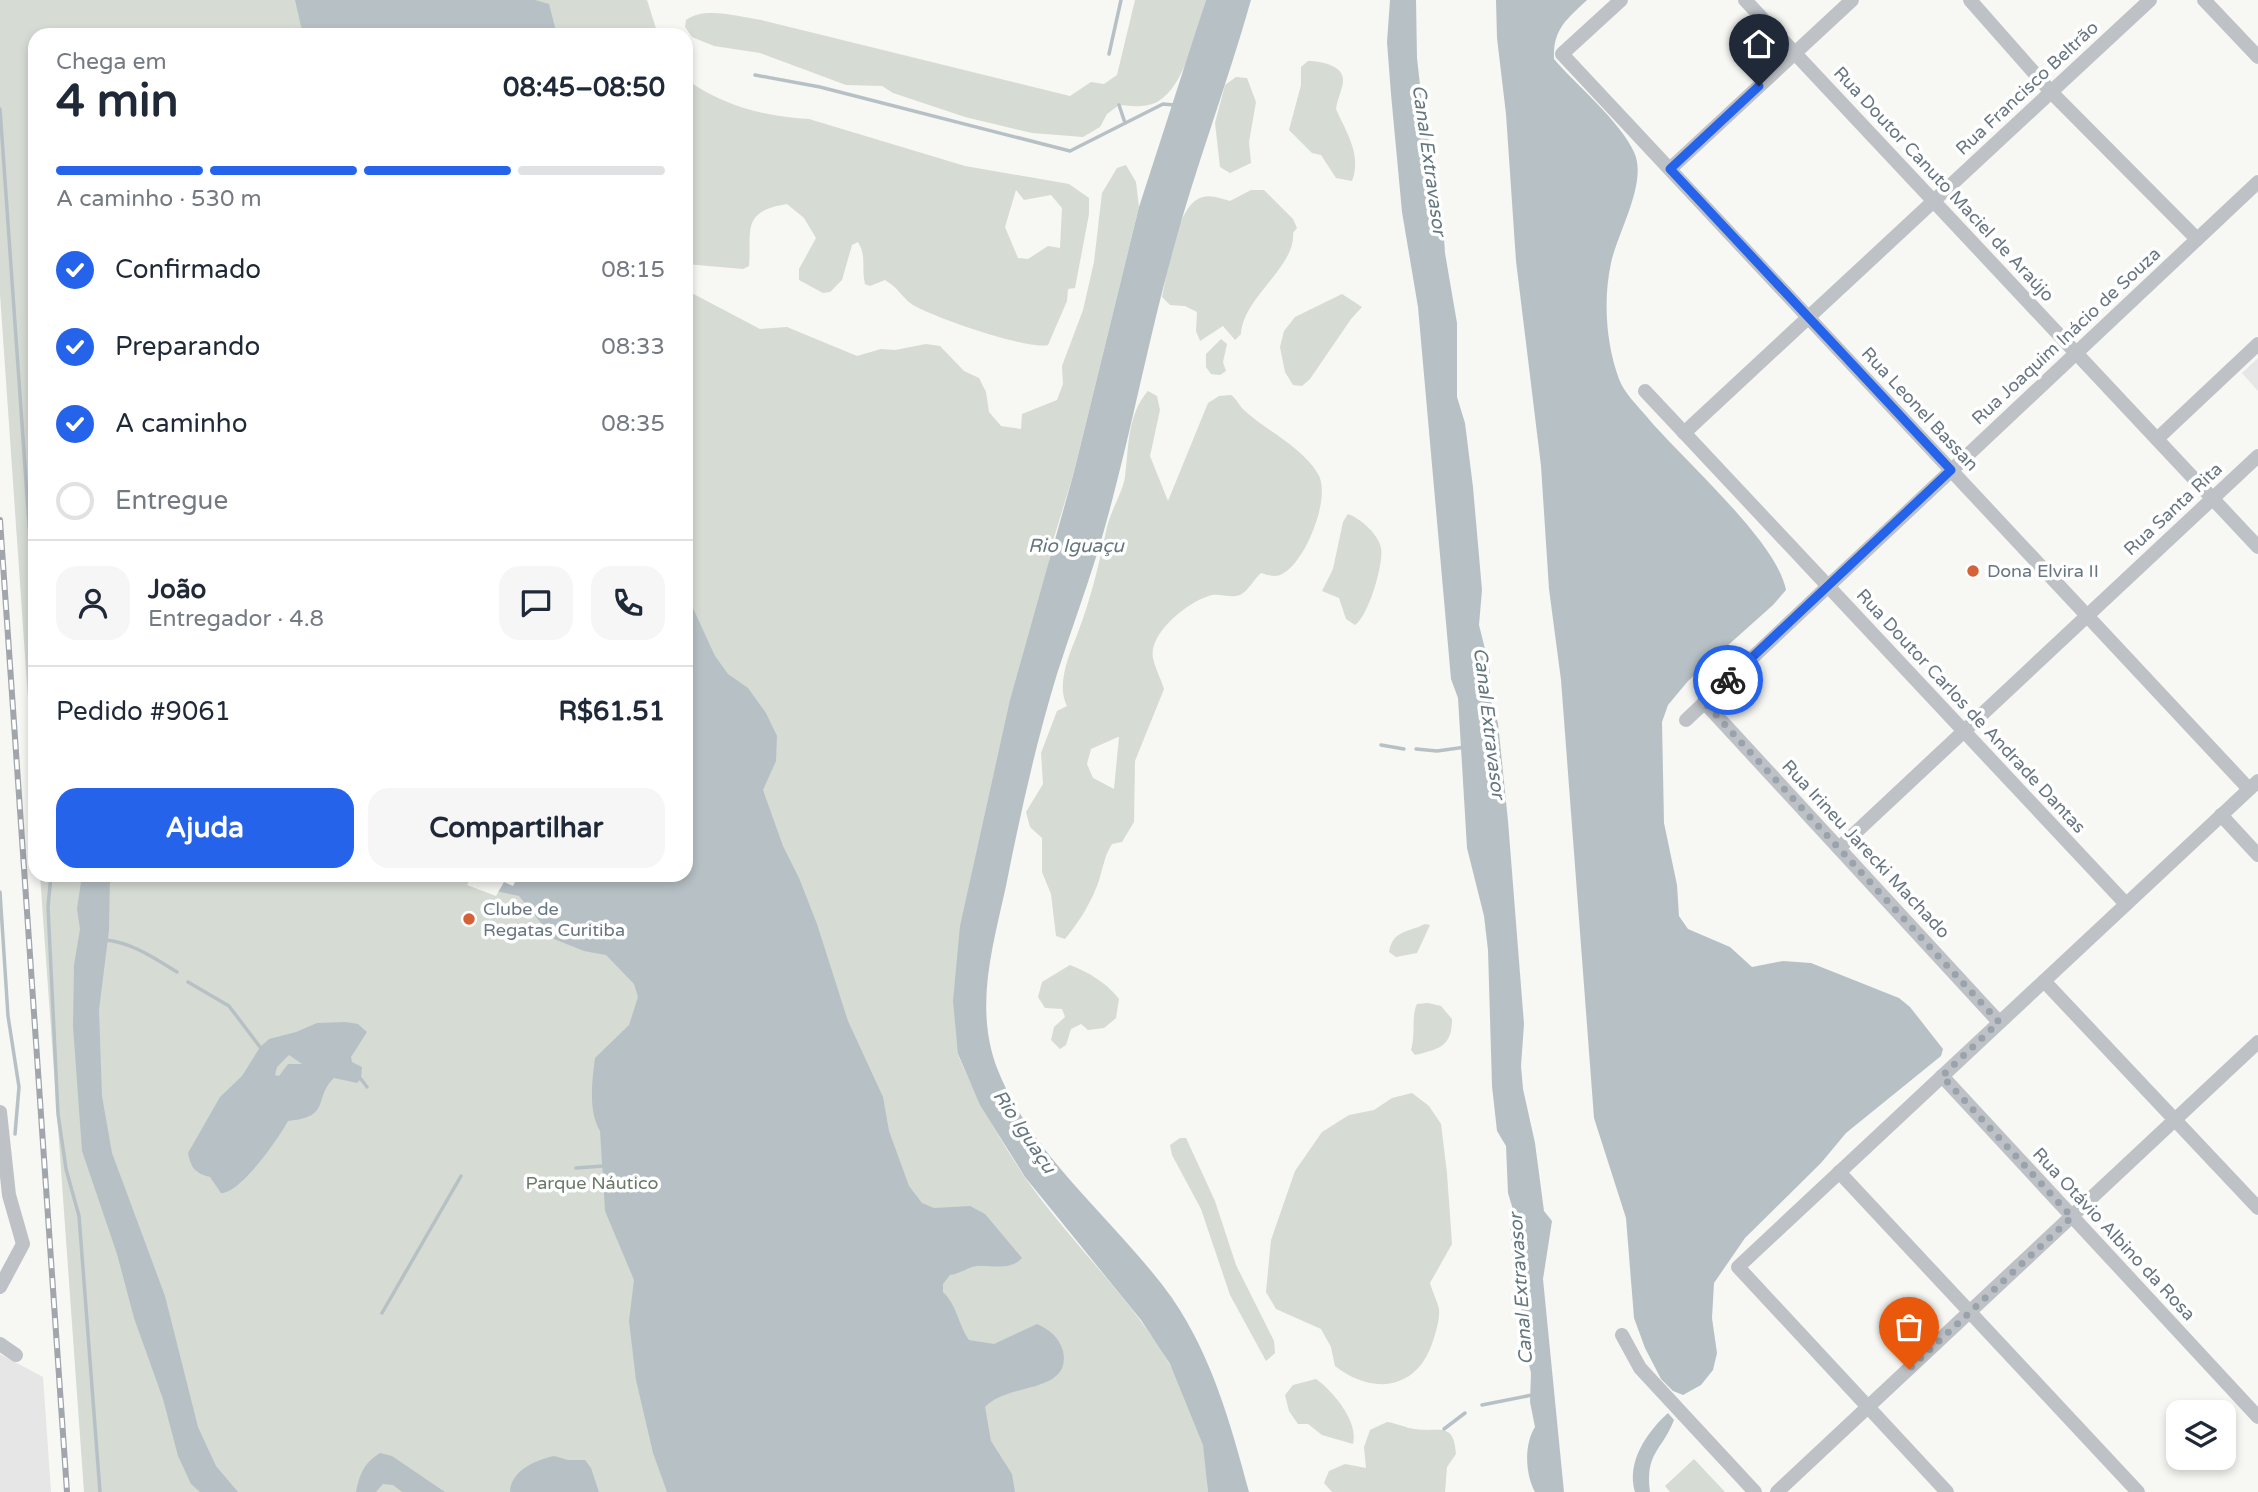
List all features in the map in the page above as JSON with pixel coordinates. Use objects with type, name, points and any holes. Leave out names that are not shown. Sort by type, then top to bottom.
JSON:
[{"type":"street","name":"Rua Leonel Bassan","points":[[1621,0],[1562,54],[2087,616],[2254,785]]},
{"type":"street","name":"Rua Doutor Canuto Maciel de Araújo","points":[[1745,0],[2258,547]]},
{"type":"street","points":[[1670,169],[1852,0]]},
{"type":"street","points":[[1970,0],[2052,93],[2197,239]]},
{"type":"street","name":"Rua Francisco Beltrão","points":[[1684,433],[2150,0]]},
{"type":"street","points":[[2204,0],[2258,57]]},
{"type":"street","name":"Rua Joaquim Inácio de Souza","points":[[1686,720],[2258,182]]},
{"type":"street","points":[[2157,439],[2258,344]]},
{"type":"street","name":"Rua Doutor Carlos de Andrade Dantas","points":[[1645,391],[2126,904]]},
{"type":"street","name":"Rua Santa Rita","points":[[1839,848],[2258,456]]},
{"type":"street","name":"Rua Irineu Jarecki Machado","points":[[1704,702],[1999,1022]]},
{"type":"street","points":[[1947,1492],[1738,1267],[2254,785]]},
{"type":"street","points":[[2221,816],[2258,855]]},
{"type":"street","points":[[2044,981],[2258,1208]]},
{"type":"street","points":[[1777,1492],[2258,1042]]},
{"type":"street","name":"Rua Otávio Albino da Rosa","points":[[1942,1076],[2258,1417]]},
{"type":"street","points":[[0,1112],[9,1195],[23,1248],[0,1287]]},
{"type":"street","points":[[1839,1172],[2138,1492]]},
{"type":"street","points":[[1622,1335],[1640,1368],[1755,1492]]},
{"type":"street","points":[[0,1344],[16,1355]]},
{"type":"shaded area","points":[[2258,358],[2258,391],[2242,373]]},
{"type":"shaded area","points":[[0,1354],[43,1377],[51,1492],[0,1492]]},
{"type":"green space","points":[[0,0],[647,0],[656,28],[28,28],[28,699],[0,294]]},
{"type":"green space","points":[[1135,0],[1206,0],[1183,71],[1167,94],[1148,105],[1119,105],[1107,114],[1100,127],[1083,137],[1032,133],[965,117],[893,93],[882,86],[846,85],[760,53],[714,46],[693,37],[693,28],[685,27],[686,20],[712,13],[761,20],[1070,96],[1091,82],[1104,84],[1117,75]]},
{"type":"green space","points":[[1308,61],[1331,65],[1343,76],[1336,109],[1354,153],[1355,171],[1352,181],[1336,178],[1321,155],[1312,153],[1289,130],[1301,85],[1301,67]]},
{"type":"green space","points":[[1236,77],[1247,78],[1256,102],[1249,142],[1251,163],[1230,173],[1220,167],[1215,123],[1225,85]]},
{"type":"green space","points":[[693,84],[734,105],[778,116],[809,119],[965,166],[1069,184],[1089,198],[1089,214],[1075,288],[1068,289],[1067,301],[1048,345],[1020,343],[939,317],[913,305],[885,280],[870,286],[865,284],[862,253],[858,242],[852,245],[842,280],[830,292],[823,293],[799,280],[799,269],[816,238],[804,218],[787,204],[772,207],[755,218],[750,233],[749,266],[743,269],[693,265]],"holes":[[[1016,190],[1024,200],[1051,195],[1062,208],[1060,248],[1048,246],[1028,259],[1018,258],[1005,227]]]},
{"type":"green space","name":"Parque Náutico","points":[[1126,165],[1136,182],[1139,207],[1074,472],[1053,541],[958,1055],[988,1117],[1024,1176],[1126,1302],[1172,1369],[1190,1405],[1203,1444],[1208,1492],[84,1492],[40,882],[693,882],[693,294],[760,329],[787,327],[857,356],[881,349],[895,350],[926,344],[940,346],[964,371],[979,378],[986,392],[989,412],[1001,426],[1021,429],[1022,414],[1057,400],[1063,384],[1062,366],[1083,310],[1094,262],[1102,193],[1117,168]]},
{"type":"green space","points":[[1251,190],[1264,190],[1293,219],[1297,228],[1293,233],[1292,246],[1250,307],[1241,334],[1235,340],[1223,326],[1200,341],[1196,331],[1197,312],[1185,306],[1170,305],[1162,297],[1178,229],[1190,205],[1198,199],[1210,196],[1230,201]]},
{"type":"green space","points":[[1342,294],[1362,307],[1310,379],[1302,386],[1293,385],[1285,372],[1280,347],[1284,331],[1295,317]]},
{"type":"green space","points":[[1221,339],[1227,344],[1223,362],[1226,371],[1220,375],[1211,374],[1206,367],[1206,354]]},
{"type":"green space","points":[[1148,391],[1157,396],[1160,410],[1150,456],[1168,501],[1208,403],[1219,396],[1231,395],[1245,411],[1294,447],[1311,464],[1318,474],[1322,498],[1307,544],[1291,567],[1277,576],[1261,573],[1240,595],[1212,595],[1193,603],[1172,619],[1157,638],[1153,658],[1164,689],[1135,761],[1134,822],[1122,842],[1112,844],[1091,900],[1065,939],[1056,936],[1051,894],[1042,872],[1042,838],[1030,827],[1026,812],[1043,784],[1041,753],[1057,711],[1067,706],[1063,689],[1065,670],[1091,595],[1109,521],[1124,483],[1130,432],[1141,400]],"holes":[[[1119,737],[1114,789],[1093,778],[1087,764],[1091,749]]]},
{"type":"green space","points":[[1348,514],[1368,528],[1381,548],[1374,590],[1365,612],[1355,625],[1346,619],[1339,598],[1322,591],[1333,569],[1343,522]]},
{"type":"green space","points":[[1425,924],[1430,925],[1417,953],[1396,957],[1389,952],[1397,936]]},
{"type":"green space","points":[[1070,965],[1097,979],[1119,999],[1116,1018],[1104,1028],[1088,1030],[1081,1024],[1071,1029],[1066,1045],[1060,1049],[1051,1040],[1054,1027],[1065,1017],[1062,1009],[1045,1008],[1038,997],[1042,982]]},
{"type":"green space","points":[[1417,1004],[1441,1006],[1452,1019],[1450,1036],[1437,1048],[1415,1055],[1411,1050],[1415,1009]]},
{"type":"green space","points":[[1412,1093],[1429,1106],[1441,1124],[1452,1244],[1430,1283],[1439,1313],[1426,1358],[1405,1379],[1378,1384],[1349,1375],[1335,1366],[1331,1347],[1321,1329],[1276,1309],[1266,1292],[1271,1240],[1295,1171],[1322,1132],[1349,1115],[1374,1110],[1392,1098]]},
{"type":"green space","points":[[1180,1138],[1186,1138],[1215,1201],[1236,1265],[1274,1341],[1275,1353],[1266,1361],[1230,1295],[1201,1209],[1172,1155],[1170,1145]]},
{"type":"green space","points":[[1316,1379],[1343,1408],[1352,1426],[1353,1444],[1322,1435],[1308,1424],[1298,1424],[1289,1411],[1285,1395],[1293,1385]]},
{"type":"green space","points":[[1387,1422],[1415,1429],[1443,1430],[1452,1436],[1456,1454],[1447,1467],[1445,1492],[1332,1492],[1324,1483],[1329,1471],[1345,1464],[1366,1468],[1364,1447],[1370,1430]]},
{"type":"green space","points":[[1694,1459],[1725,1492],[1670,1492],[1665,1486]]},
{"type":"water","points":[[295,0],[535,0],[549,4],[555,28],[301,28]]},
{"type":"water","name":"Rio Iguaçu","points":[[1206,0],[1251,0],[1181,222],[1108,514],[1042,726],[991,954],[986,999],[990,1045],[1012,1101],[1053,1160],[1150,1270],[1186,1320],[1219,1392],[1249,1492],[1208,1492],[1203,1445],[1170,1364],[1141,1320],[1025,1177],[980,1105],[958,1054],[953,1001],[960,926],[1010,700],[1074,472],[1139,207]]},
{"type":"water","name":"Canal Extravasor","points":[[1390,0],[1416,0],[1417,58],[1423,112],[1442,208],[1445,253],[1457,323],[1457,397],[1465,423],[1482,590],[1479,625],[1490,669],[1489,695],[1498,723],[1508,821],[1524,1024],[1521,1066],[1523,1089],[1535,1143],[1544,1211],[1552,1221],[1543,1279],[1564,1492],[1535,1492],[1528,1468],[1529,1442],[1535,1427],[1530,1402],[1531,1373],[1520,1327],[1522,1302],[1514,1271],[1510,1227],[1514,1213],[1508,1193],[1506,1146],[1497,1131],[1492,1086],[1488,950],[1484,916],[1467,848],[1458,698],[1451,679],[1418,307],[1402,212],[1391,94],[1387,42]]},
{"type":"water","points":[[1496,0],[1587,0],[1558,32],[1554,59],[1619,128],[1634,152],[1637,164],[1635,192],[1611,263],[1607,292],[1609,337],[1619,379],[1647,417],[1747,525],[1779,570],[1786,590],[1773,605],[1688,681],[1668,705],[1662,722],[1664,823],[1677,885],[1679,916],[1688,929],[1730,947],[1752,967],[1783,961],[1811,963],[1899,998],[1910,1007],[1943,1049],[1941,1056],[1846,1133],[1821,1163],[1745,1238],[1714,1283],[1712,1318],[1717,1353],[1713,1370],[1701,1385],[1683,1395],[1673,1391],[1661,1379],[1634,1318],[1626,1218],[1594,1118],[1561,680],[1549,589],[1541,466],[1516,261]]},
{"type":"water","points":[[693,608],[715,656],[728,674],[748,688],[766,713],[777,736],[776,761],[763,790],[783,846],[817,924],[848,1021],[883,1097],[889,1131],[909,1186],[922,1203],[934,1208],[970,1206],[985,1214],[1022,1258],[1012,1265],[977,1266],[950,1275],[943,1284],[943,1292],[969,1340],[994,1344],[1037,1324],[1053,1334],[1063,1351],[1063,1365],[1058,1374],[1036,1386],[995,1399],[985,1407],[991,1441],[1012,1474],[1015,1492],[667,1492],[653,1453],[636,1380],[629,1321],[634,1280],[605,1211],[600,1131],[592,1105],[595,1058],[629,1025],[638,997],[634,984],[606,955],[584,951],[554,939],[519,896],[486,889],[472,882],[693,882]]},
{"type":"water","points":[[81,882],[110,882],[109,930],[99,1010],[102,1096],[112,1153],[165,1296],[198,1427],[216,1466],[238,1492],[200,1492],[191,1484],[178,1456],[163,1399],[134,1318],[117,1254],[82,1151],[73,1026],[74,965],[80,929],[77,909]]},
{"type":"water","points":[[317,1023],[358,1024],[367,1032],[351,1057],[352,1062],[362,1067],[361,1079],[357,1083],[334,1078],[316,1111],[302,1119],[288,1121],[268,1152],[248,1175],[229,1191],[221,1193],[210,1177],[195,1169],[188,1153],[220,1097],[242,1076],[260,1047],[269,1039]],"holes":[[[289,1055],[302,1064],[288,1064],[279,1076],[275,1075],[277,1067]]]},
{"type":"water","points":[[1668,1413],[1674,1420],[1652,1460],[1650,1492],[1635,1492],[1633,1470],[1640,1448]]},
{"type":"water","points":[[380,1453],[392,1456],[445,1492],[402,1492],[393,1485],[383,1484],[376,1492],[356,1492],[363,1469]]},
{"type":"water","points":[[554,1456],[568,1460],[585,1460],[591,1468],[599,1492],[510,1492],[511,1484],[526,1467]]},
{"type":"pier","points":[[469,882],[504,882],[496,896],[467,885]]},
{"type":"waterway","points":[[1109,54],[1121,0]]},
{"type":"waterway","points":[[755,75],[820,87],[1070,151],[1163,104],[1174,105]]},
{"type":"waterway","points":[[1119,105],[1125,123]]},
{"type":"waterway","points":[[0,109],[28,510]]},
{"type":"waterway","points":[[1381,745],[1404,749]]},
{"type":"waterway","points":[[1416,749],[1437,751],[1466,747]]},
{"type":"waterway","points":[[50,882],[48,907],[58,1114],[66,1169],[79,1216],[100,1492]]},
{"type":"waterway","points":[[0,892],[8,1016],[19,1087],[15,1134]]},
{"type":"waterway","points":[[106,940],[134,948],[177,972]]},
{"type":"waterway","points":[[188,982],[229,1006],[260,1047]]},
{"type":"waterway","points":[[361,1079],[367,1087]]},
{"type":"waterway","points":[[576,1168],[603,1166]]},
{"type":"waterway","points":[[382,1313],[461,1176]]},
{"type":"waterway","points":[[1482,1405],[1532,1395]]},
{"type":"waterway","points":[[1444,1429],[1465,1413]]},
{"type":"railway","points":[[0,520],[67,1492]]},
{"type":"way so far","points":[[1728,680],[1704,702],[1999,1022],[1942,1076],[2072,1217],[1909,1369]]},
{"type":"place","name":"Dona Elvira II","points":[[1973,571]]},
{"type":"place","name":"Clube de Regatas Curitiba","points":[[469,919]]},
{"type":"route","points":[[1728,680],[1951,470],[1670,169],[1759,86]]}]
